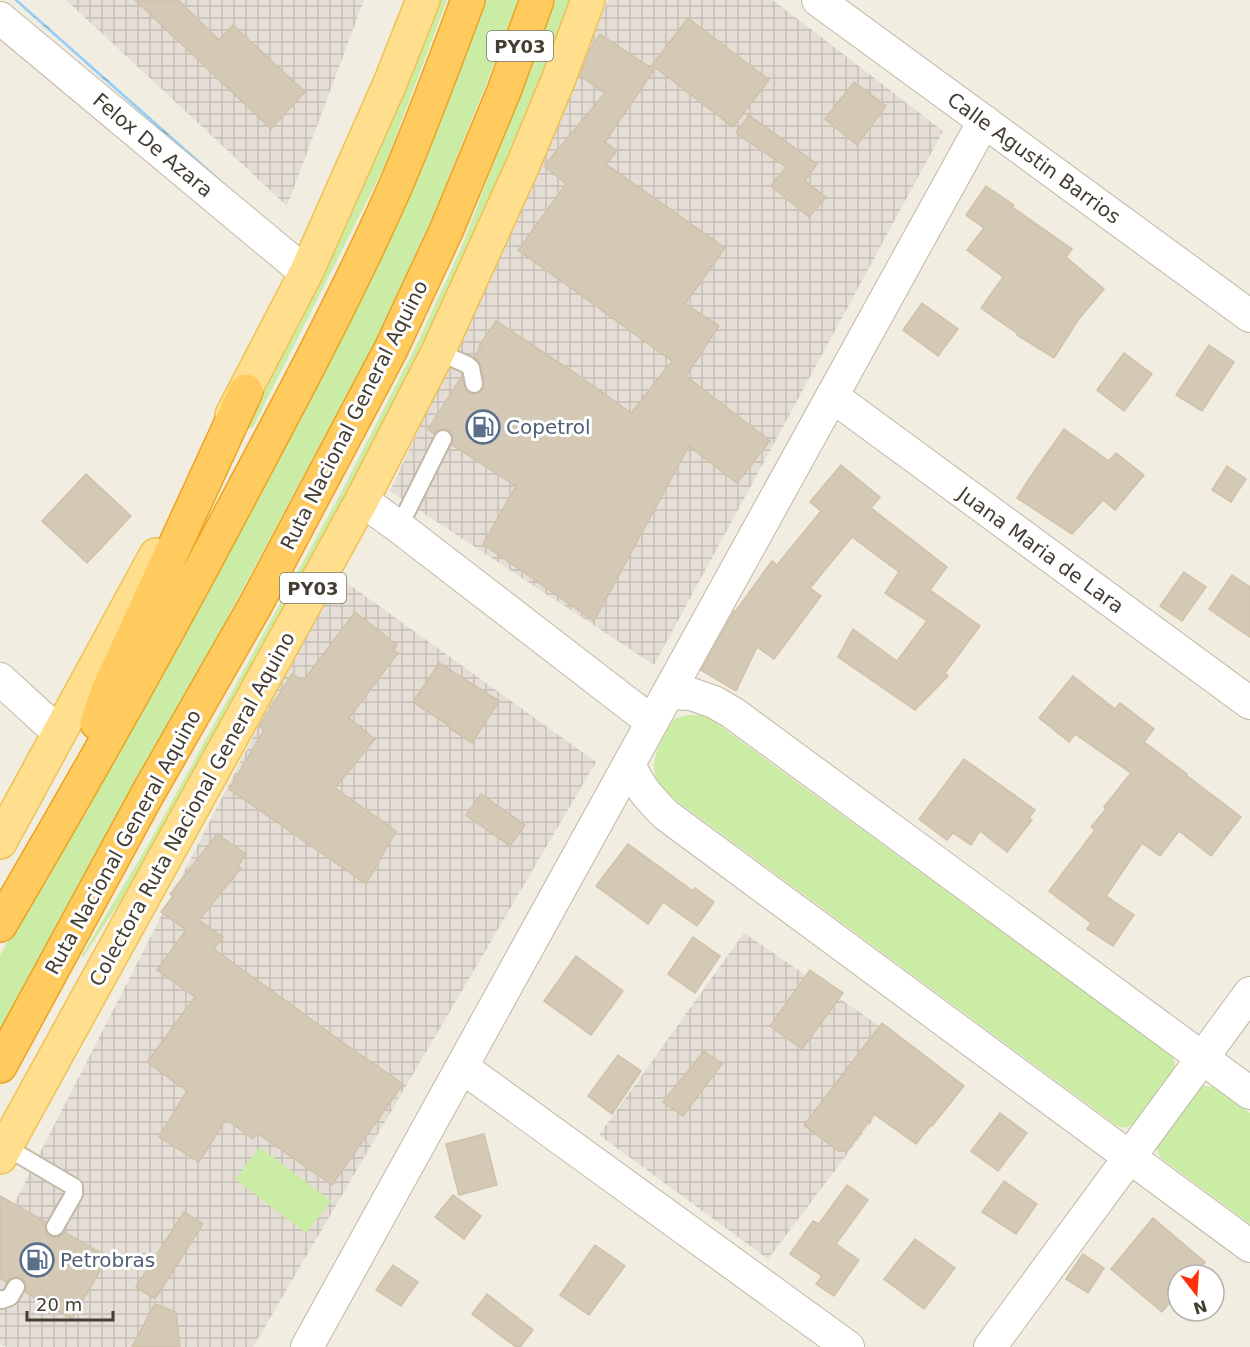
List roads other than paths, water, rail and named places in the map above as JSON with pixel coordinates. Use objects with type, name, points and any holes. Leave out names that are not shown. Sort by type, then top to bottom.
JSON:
[{"type":"highway","name":"PY03","points":[[0,925],[67,811],[197,577],[342,300],[396,184],[443,70],[468,0]]},
{"type":"highway","name":"Ruta Nacional General Aquino","points":[[0,1066],[147,795],[255,606],[385,360],[446,231],[504,91],[537,0]]},
{"type":"highway","points":[[67,811],[108,691],[246,391]]},
{"type":"main road","points":[[0,842],[246,391],[306,273],[391,81],[423,0]]},
{"type":"main road","name":"Colectora Ruta Nacional General Aquino","points":[[3,1152],[362,500],[438,352],[560,78],[588,0]]},
{"type":"main road","points":[[0,1115],[136,910]]},
{"type":"street","name":"Calle Agustin Barrios","points":[[818,0],[1250,316]]},
{"type":"street","name":"Felox De Azara","points":[[1,21],[306,273]]},
{"type":"street","points":[[307,1347],[984,121]]},
{"type":"street","name":"Juana Maria de Lara","points":[[832,396],[1250,703]]},
{"type":"street","points":[[362,500],[652,722]]},
{"type":"street","points":[[0,679],[59,733]]},
{"type":"street","points":[[669,693],[691,694],[714,702],[733,713],[1250,1093]]},
{"type":"street","points":[[629,764],[637,783],[666,815],[1250,1245]]},
{"type":"street","points":[[990,1347],[1250,993]]},
{"type":"street","points":[[462,1067],[848,1347]]},
{"type":"lane","points":[[438,352],[471,368],[474,384]]},
{"type":"lane","points":[[399,527],[443,439]]},
{"type":"lane","points":[[3,1152],[74,1187],[74,1194],[55,1227]]},
{"type":"lane","points":[[0,1299],[10,1297],[16,1287]]},
{"type":"water","points":[[14,0],[18,0],[265,219],[264,222]]},
{"type":"place","name":"Copetrol","points":[[483,427]]},
{"type":"place","name":"Petrobras","points":[[37,1260]]}]
